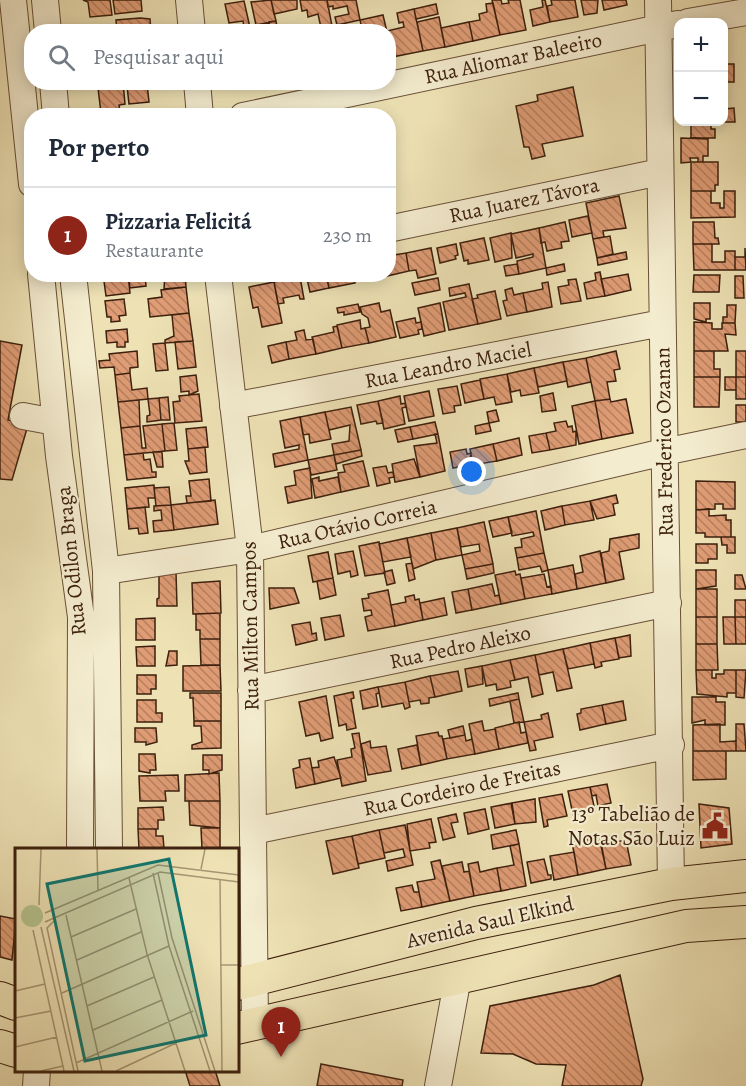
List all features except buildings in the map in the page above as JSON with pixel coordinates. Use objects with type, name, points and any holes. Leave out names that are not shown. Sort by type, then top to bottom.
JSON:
[{"type":"main road","name":"Avenida Saul Elkind","points":[[246,982],[476,923],[679,884],[746,876]]},
{"type":"main road","points":[[246,1026],[686,926],[746,922]]},
{"type":"main road","points":[[0,998],[15,1004]]},
{"type":"main road","points":[[0,1046],[15,1051]]},
{"type":"street","points":[[13,0],[25,108]]},
{"type":"street","points":[[45,0],[47,24]]},
{"type":"street","points":[[189,0],[191,24]]},
{"type":"street","name":"Rua Frederico Ozanan","points":[[658,0],[669,26],[660,172],[671,745],[679,884]]},
{"type":"street","points":[[711,18],[746,12]]},
{"type":"street","name":"Rua Aliomar Baleeiro","points":[[396,84],[669,26]]},
{"type":"street","points":[[54,90],[55,108]]},
{"type":"street","points":[[198,90],[199,108]]},
{"type":"street","name":"Rua Aliomar Baleeiro","points":[[281,108],[366,90]]},
{"type":"street","name":"Rua Juarez Távora","points":[[396,227],[660,172]]},
{"type":"street","name":"Rua Odilon Braga","points":[[42,282],[56,427],[81,617],[80,848]]},
{"type":"street","name":"Rua Odilon Braga","points":[[74,282],[106,571],[109,848]]},
{"type":"street","name":"Rua Milton Campos","points":[[219,282],[250,549],[253,831],[246,1026]]},
{"type":"street","name":"Rua Leandro Maciel","points":[[233,406],[662,323]]},
{"type":"street","points":[[26,424],[56,427]]},
{"type":"street","name":"Rua Otávio Correia","points":[[106,571],[250,549],[746,435]]},
{"type":"street","name":"Rua Pedro Aleixo","points":[[252,690],[668,603]]},
{"type":"street","name":"Rua Cordeiro de Freitas","points":[[253,831],[671,745]]},
{"type":"street","points":[[679,884],[746,866]]},
{"type":"street","points":[[438,1086],[458,977]]},
{"type":"street","points":[[36,1086],[37,1071]]},
{"type":"place","name":"13º Tabelião de Notas São Luiz","points":[[715,826]]},
{"type":"place","name":"Pizzaria Felicitá","points":[[281,1057]]}]
